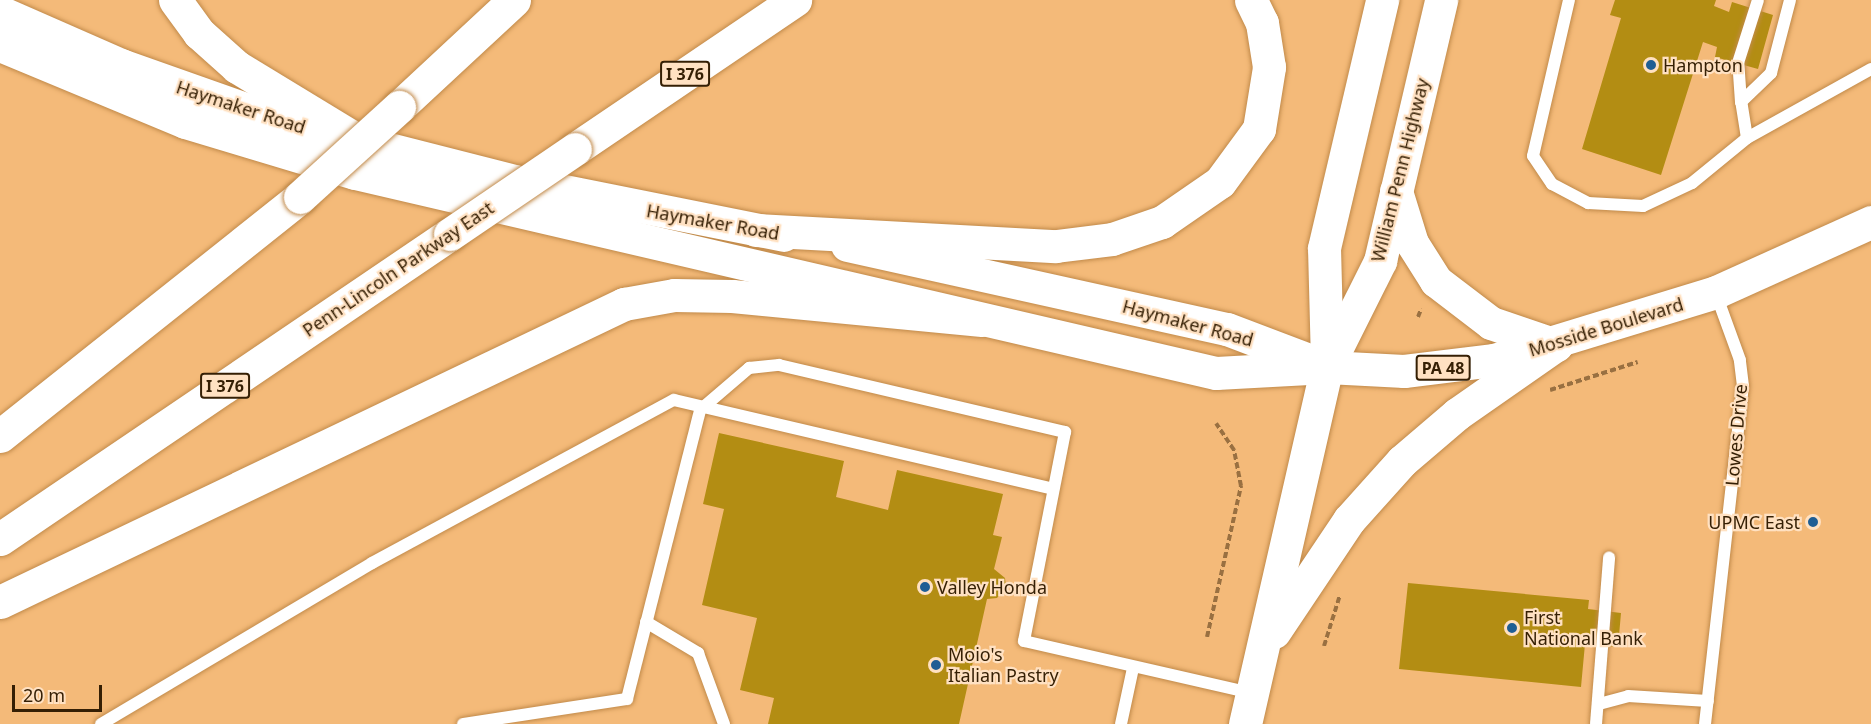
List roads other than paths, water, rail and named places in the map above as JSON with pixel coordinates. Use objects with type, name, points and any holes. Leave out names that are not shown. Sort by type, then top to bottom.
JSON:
[{"type":"main road","points":[[175,0],[199,33],[237,67],[362,143]]},
{"type":"main road","points":[[0,436],[300,196],[514,0]]},
{"type":"main road","name":"Penn-Lincoln Parkway East","points":[[0,538],[795,0]]},
{"type":"main road","points":[[756,230],[1056,246],[1112,240],[1162,222],[1220,182],[1258,129],[1269,67],[1262,23],[1251,0]]},
{"type":"main road","name":"William Penn Highway","points":[[1327,367],[1324,248],[1383,0]]},
{"type":"main road","name":"William Penn Highway","points":[[1249,709],[1327,367],[1380,261],[1441,0]]},
{"type":"main road","name":"Haymaker Road","points":[[0,12],[196,94],[362,143],[596,200],[922,260],[1227,329],[1327,367]]},
{"type":"main road","name":"Haymaker Road","points":[[0,45],[121,98],[271,150],[507,211],[1216,374],[1327,367]]},
{"type":"main road","points":[[1396,191],[1412,243],[1436,281],[1491,323],[1556,345]]},
{"type":"main road","name":"Mosside Boulevard","points":[[1327,367],[1431,370],[1556,345],[1716,292],[1871,222]]},
{"type":"main road","points":[[0,602],[624,304],[674,295],[732,296],[982,320]]},
{"type":"main road","points":[[1263,648],[1349,520],[1402,461],[1457,414],[1556,345]]},
{"type":"lane","points":[[1569,0],[1533,156],[1552,184],[1588,203],[1643,206],[1692,183],[1747,138],[1871,69]]},
{"type":"lane","points":[[1747,138],[1738,63],[1758,0]]},
{"type":"lane","points":[[1742,102],[1771,73],[1790,0]]},
{"type":"lane","name":"Lowes Drive","points":[[1705,724],[1743,386],[1740,360],[1716,292]]},
{"type":"lane","points":[[463,724],[627,699],[700,410],[749,368],[779,365],[1065,432],[1024,641],[1133,668],[1249,709]]},
{"type":"lane","points":[[100,724],[372,563],[674,400],[700,410],[1053,489]]},
{"type":"lane","points":[[1596,724],[1609,558]]},
{"type":"lane","points":[[646,622],[698,653],[725,714],[724,724]]},
{"type":"lane","points":[[1121,724],[1133,668]]},
{"type":"lane","points":[[1599,704],[1628,696],[1708,701]]},
{"type":"place","name":"Hampton","points":[[1651,65]]},
{"type":"place","name":"UPMC East","points":[[1813,522]]},
{"type":"place","name":"Valley Honda","points":[[925,587]]},
{"type":"place","name":"First National Bank","points":[[1512,628]]},
{"type":"place","name":"Moio's Italian Pastry","points":[[936,665]]}]
